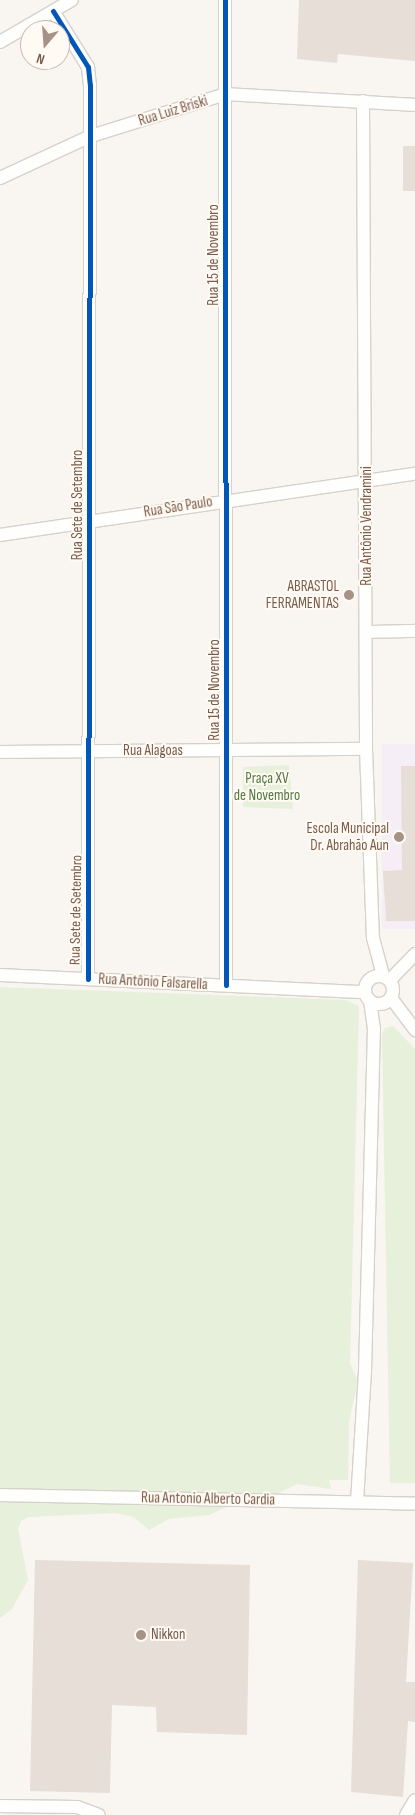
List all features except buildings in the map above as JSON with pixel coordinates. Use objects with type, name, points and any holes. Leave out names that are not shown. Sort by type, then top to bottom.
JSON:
[{"type":"street","points":[[0,42],[72,0]]},
{"type":"street","name":"Rua 15 de Novembro","points":[[225,0],[228,499],[226,985]]},
{"type":"street","name":"Rua Sete de Setembro","points":[[53,10],[88,67],[91,136],[91,751],[88,979]]},
{"type":"street","name":"Rua Luiz Briski","points":[[0,178],[91,136],[226,94],[364,100],[415,105]]},
{"type":"street","name":"Rua Antônio Vendramini","points":[[364,100],[367,480],[366,749],[374,951],[368,991],[374,1029]]},
{"type":"street","name":"Rua São Paulo","points":[[0,535],[228,499],[415,474]]},
{"type":"street","points":[[367,632],[415,631]]},
{"type":"street","name":"Rua Alagoas","points":[[0,752],[366,749]]},
{"type":"street","name":"Rua Antônio Vendramini","points":[[374,951],[387,978],[388,1000]]},
{"type":"street","points":[[368,991],[387,978],[415,954]]},
{"type":"street","name":"Rua Antônio Falsarella","points":[[0,975],[368,991],[388,1000]]},
{"type":"street","points":[[357,1502],[366,1371],[374,1029],[388,1000],[415,1030]]},
{"type":"street","name":"Rua Antonio Alberto Cardia","points":[[0,1495],[415,1504]]},
{"type":"street","points":[[406,1815],[415,1800]]},
{"type":"street","points":[[0,1806],[77,1807],[99,1815]]},
{"type":"shaded area","name":"Escola Municipal Dr. Abrahão Aun","points":[[382,744],[415,744],[415,929],[382,929]]},
{"type":"green space","name":"Praça XV de Novembro","points":[[289,765],[293,809],[243,807],[243,767]]},
{"type":"green space","points":[[0,987],[346,1000],[359,1006],[350,1363],[358,1381],[349,1422],[348,1480],[329,1480],[331,1489],[297,1484],[250,1507],[227,1507],[209,1515],[169,1519],[149,1530],[134,1517],[116,1513],[28,1517],[21,1521],[18,1529],[28,1580],[12,1609],[0,1618]]},
{"type":"green space","points":[[393,1026],[415,1049],[415,1483],[390,1483],[382,1034],[385,1028]]},
{"type":"cycle path","points":[[225,0],[226,985]]},
{"type":"cycle path","points":[[53,11],[88,67],[90,85],[88,979]]},
{"type":"place","name":"ABRASTOL FERRAMENTAS","points":[[349,595]]},
{"type":"place","name":"Escola Municipal Dr. Abrahão Aun","points":[[399,837]]},
{"type":"place","name":"Nikkon","points":[[141,1635]]}]
